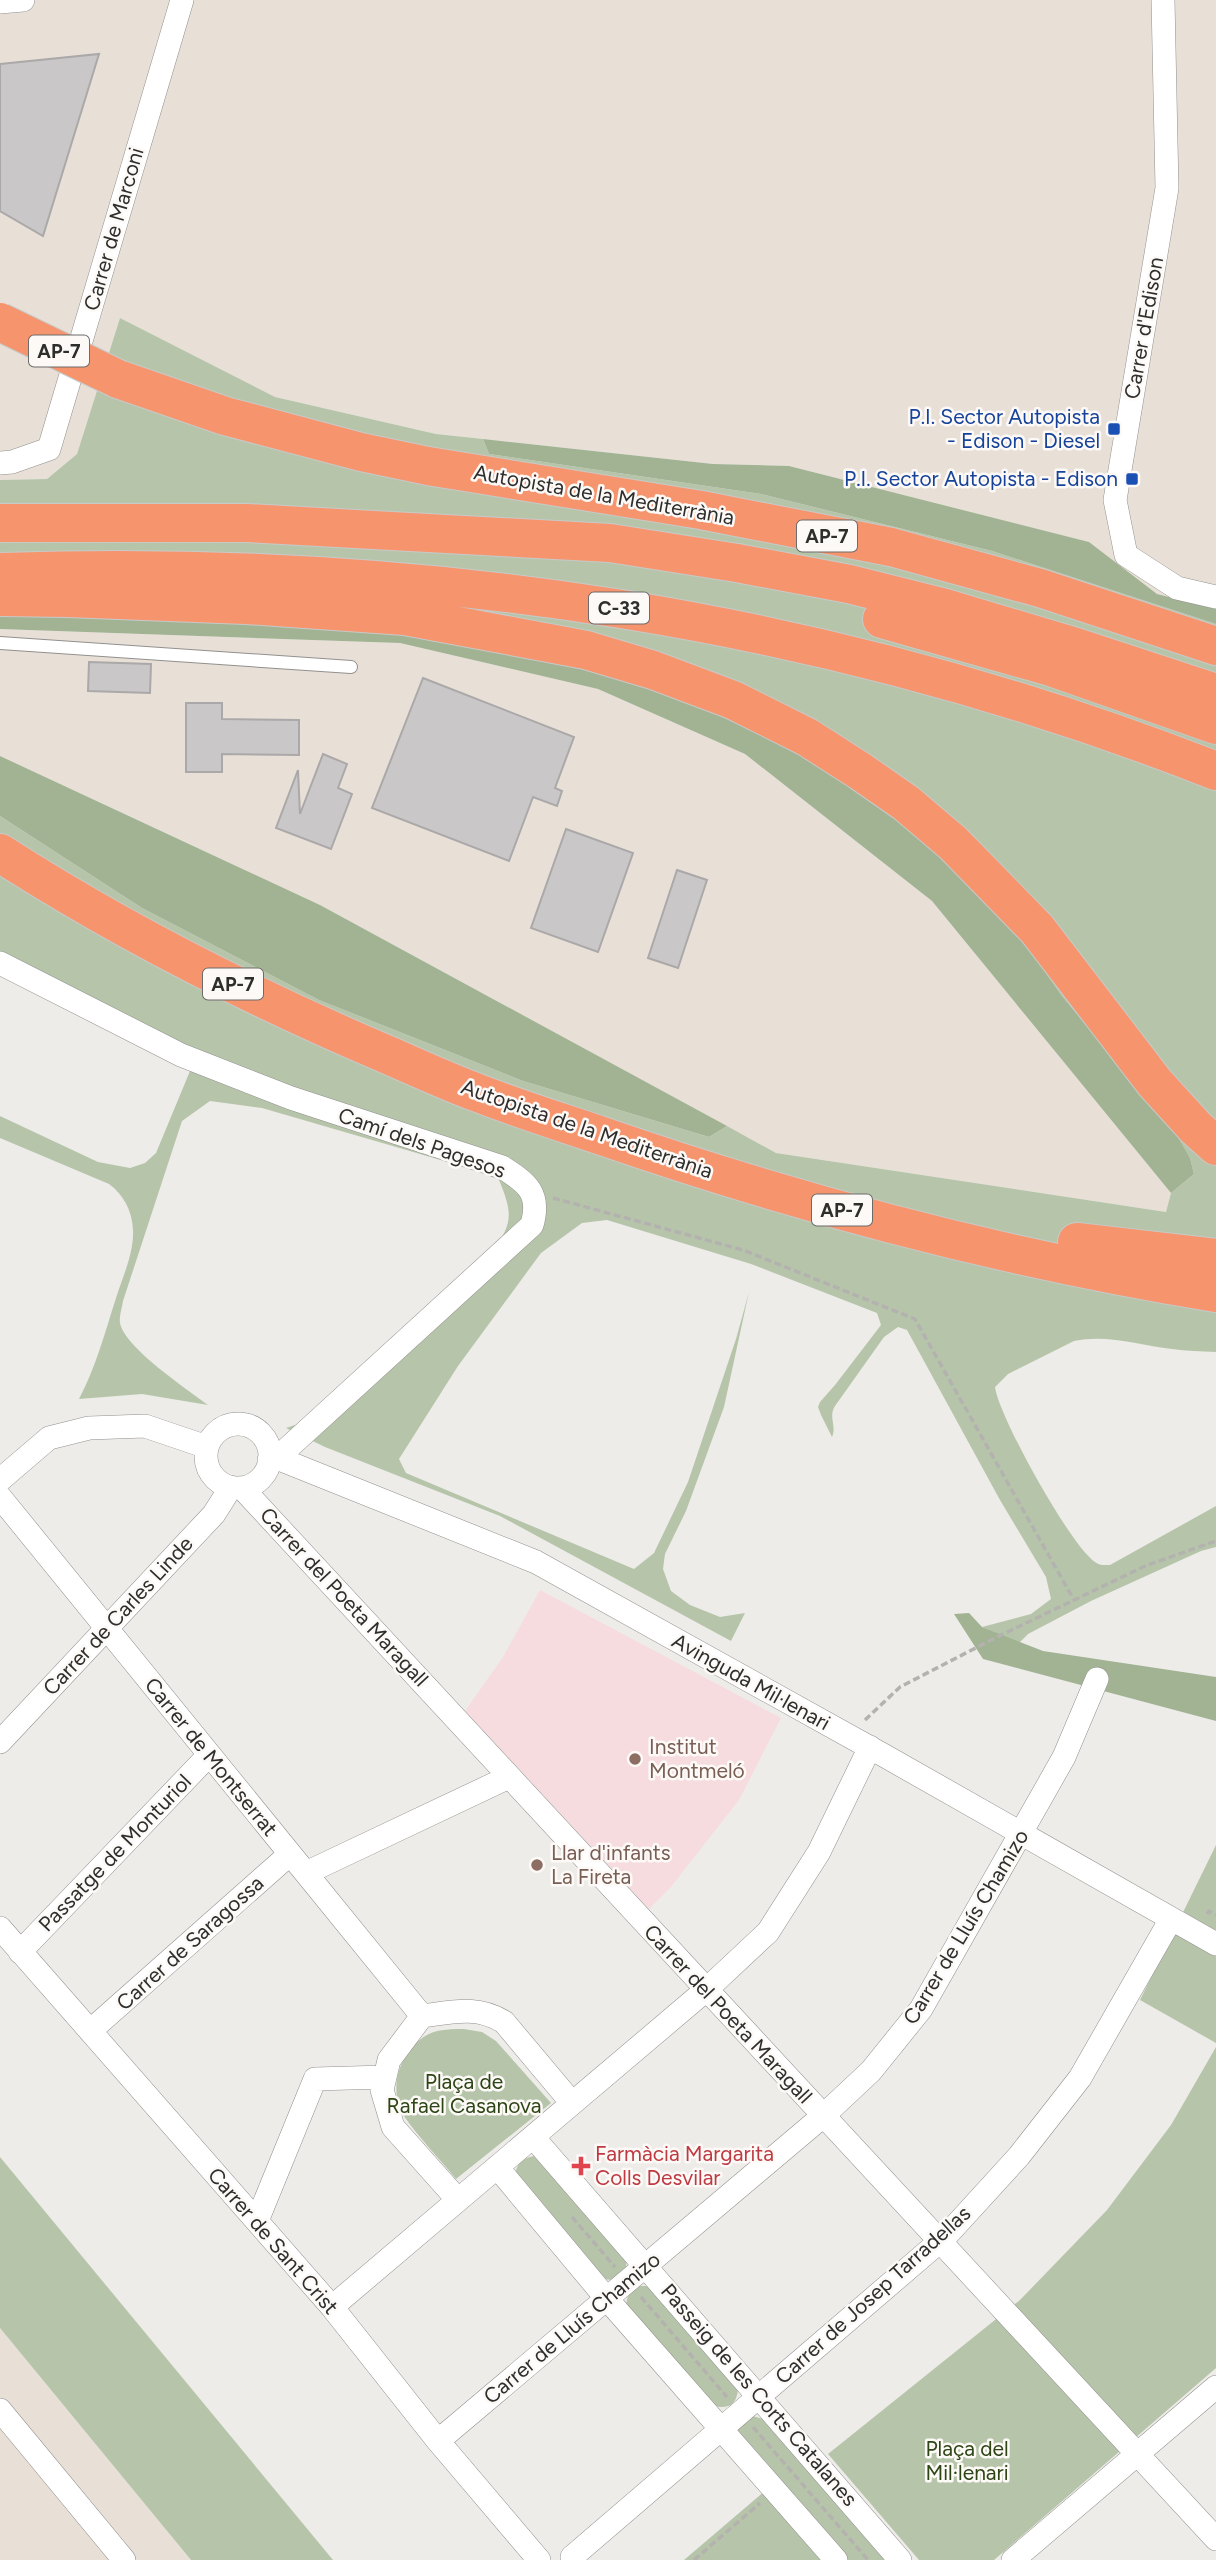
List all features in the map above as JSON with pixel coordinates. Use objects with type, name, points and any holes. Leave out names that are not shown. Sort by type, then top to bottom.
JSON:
[{"type":"highway","name":"Autopista de la Mediterrània","points":[[0,322],[118,379],[225,416],[361,452],[428,466],[701,510],[891,547],[1040,588],[1216,646]]},
{"type":"highway","name":"C-33","points":[[0,523],[247,523],[444,534],[735,585],[844,610],[1051,667],[1216,725]]},
{"type":"highway","points":[[444,534],[610,543],[849,584],[945,608],[1216,693]]},
{"type":"highway","name":"C-33","points":[[0,572],[92,569],[307,574],[474,588],[654,613],[811,644],[946,679],[1126,736],[1216,771]]},
{"type":"highway","points":[[0,597],[232,605],[405,616],[586,650],[653,670],[733,700],[807,737],[860,771],[906,803],[953,843],[1037,929],[1155,1083],[1216,1146]]},
{"type":"highway","name":"Autopista de la Mediterrània","points":[[0,853],[38,878],[157,946],[296,1016],[478,1093],[687,1165],[892,1225],[994,1249],[1216,1293]]},
{"type":"highway","points":[[478,1093],[661,1140],[845,1196],[925,1216],[1056,1240],[1216,1258]]},
{"type":"street","points":[[0,2],[23,0]]},
{"type":"street","name":"Carrer de Marconi","points":[[0,463],[12,462],[49,449],[181,0]]},
{"type":"street","name":"Carrer d'Edison","points":[[1163,0],[1167,188],[1115,500],[1126,555],[1177,587],[1216,597]]},
{"type":"street","name":"Camí dels Pagesos","points":[[0,963],[181,1055],[290,1098],[502,1167],[523,1181],[534,1196]]},
{"type":"street","points":[[273,1459],[265,1439],[247,1425],[224,1427],[215,1433],[207,1447],[206,1458],[213,1476],[221,1483],[237,1488],[253,1484],[262,1477],[273,1459],[532,1225],[536,1210],[534,1196]]},
{"type":"street","points":[[0,1480],[49,1438],[89,1428],[145,1426],[207,1447]]},
{"type":"street","name":"Avinguda Mil·lenari","points":[[273,1459],[536,1562],[1216,1944]]},
{"type":"street","name":"Carrer de Carles Linde","points":[[0,1742],[237,1488]]},
{"type":"street","name":"Carrer del Poeta Maragall","points":[[237,1488],[1216,2539]]},
{"type":"street","name":"Carrer de Montserrat","points":[[0,1497],[422,2016]]},
{"type":"street","name":"Carrer de Lluís Chamizo","points":[[438,2441],[823,2116],[871,2071],[921,2009],[1022,1834],[1064,1757],[1097,1679]]},
{"type":"street","points":[[332,2307],[706,1990],[768,1933],[819,1853],[870,1748]]},
{"type":"street","name":"Passatge de Monturiol","points":[[20,1952],[209,1755]]},
{"type":"street","points":[[306,1873],[509,1777]]},
{"type":"street","name":"Carrer de Saragossa","points":[[90,2031],[290,1854]]},
{"type":"street","name":"Carrer de Josep Tarradellas","points":[[572,2557],[939,2241],[1019,2156],[1080,2078],[1171,1919]]},
{"type":"street","name":"Carrer de Sant Crist","points":[[0,1928],[332,2307],[438,2441],[539,2560]]},
{"type":"street","points":[[458,2200],[393,2127],[382,2090],[389,2060],[422,2016],[470,2009],[491,2013],[504,2022],[572,2103]]},
{"type":"street","points":[[257,2221],[315,2078],[385,2077]]},
{"type":"street","name":"Passeig de les Corts Catalanes","points":[[533,2137],[900,2560]]},
{"type":"street","points":[[497,2167],[607,2299],[836,2560]]},
{"type":"street","points":[[1013,2560],[1216,2387]]},
{"type":"street","points":[[0,2410],[124,2560]]},
{"type":"lane","points":[[0,643],[351,667]]},
{"type":"path","points":[[534,1196],[559,1198],[743,1250],[915,1319],[1074,1600]]},
{"type":"path","points":[[848,1735],[900,1687],[1145,1566],[1216,1541]]},
{"type":"path","points":[[567,2211],[868,2560]]},
{"type":"path","points":[[694,2560],[774,2490]]},
{"type":"shaded area","points":[[0,0],[1216,0],[1216,609],[1157,594],[1089,542],[789,466],[713,464],[436,434],[275,397],[120,318],[77,454],[47,479],[0,480]]},
{"type":"shaded area","points":[[0,629],[400,643],[598,689],[745,754],[932,901],[1171,1193],[1166,1212],[776,1153],[320,905],[0,756]]},
{"type":"shaded area","name":"Institut Montmeló","points":[[540,1590],[781,1718],[739,1800],[670,1888],[649,1909],[465,1711],[503,1657]]},
{"type":"shaded area","points":[[0,2328],[191,2560],[0,2560]]},
{"type":"green space","points":[[120,318],[275,397],[436,434],[483,439],[489,454],[761,494],[992,551],[1216,624],[1216,1352],[1177,1350],[1111,1339],[1086,1339],[1074,1341],[1008,1374],[995,1387],[1009,1425],[1053,1507],[1069,1532],[1095,1562],[1110,1565],[1216,1506],[1216,1547],[1201,1551],[1091,1601],[1028,1634],[1019,1643],[982,1627],[1031,1614],[1051,1599],[1046,1577],[1000,1500],[907,1330],[898,1327],[884,1337],[835,1406],[832,1414],[832,1437],[818,1407],[881,1325],[877,1313],[751,1264],[607,1220],[582,1223],[541,1253],[458,1366],[399,1459],[406,1473],[634,1569],[654,1553],[688,1482],[749,1292],[724,1407],[686,1511],[665,1554],[663,1569],[671,1591],[690,1605],[720,1617],[745,1613],[731,1641],[500,1516],[325,1447],[286,1428],[301,1423],[492,1252],[507,1225],[507,1202],[499,1180],[475,1170],[262,1108],[210,1101],[182,1121],[123,1301],[120,1320],[124,1333],[145,1356],[208,1405],[142,1394],[79,1399],[95,1362],[128,1264],[133,1239],[131,1216],[123,1198],[109,1184],[0,1138],[0,1116],[98,1162],[130,1168],[145,1163],[156,1153],[190,1071],[0,975],[0,816],[142,908],[319,1000],[523,1081],[709,1137],[727,1126],[776,1153],[1166,1212],[1171,1193],[1194,1174],[1190,1158],[1177,1135],[1062,996],[990,892],[768,731],[440,632],[0,608],[0,480],[47,479],[77,454]]},
{"type":"green space","points":[[483,439],[713,464],[789,466],[1089,542],[1157,594],[1216,609],[1216,624],[992,551],[761,494],[489,454]]},
{"type":"green space","points":[[0,608],[440,632],[591,665],[768,731],[881,802],[990,892],[1062,996],[1177,1135],[1190,1158],[1194,1174],[1171,1193],[932,901],[745,754],[598,689],[400,643],[0,629]]},
{"type":"green space","points":[[0,756],[320,905],[727,1126],[709,1137],[523,1081],[319,1000],[142,908],[0,816]]},
{"type":"green space","points":[[969,1613],[982,1627],[1043,1651],[1216,1677],[1216,1721],[983,1659],[954,1614]]},
{"type":"green space","points":[[1216,1845],[1216,2043],[1140,2000]]},
{"type":"green space","name":"Plaça de Rafael Casanova","points":[[464,2029],[482,2032],[496,2041],[551,2103],[456,2179],[404,2116],[399,2105],[397,2082],[403,2060],[418,2042],[436,2032]]},
{"type":"green space","name":"Plaça del Mil·lenari","points":[[1216,2047],[1216,2368],[994,2560],[919,2560],[828,2454],[1020,2300],[1107,2210],[1171,2125]]},
{"type":"green space","points":[[534,2156],[626,2257],[625,2270],[620,2278],[610,2280],[598,2277],[515,2175],[521,2162]]},
{"type":"green space","points":[[0,2157],[333,2560],[191,2560],[0,2328]]},
{"type":"green space","points":[[639,2286],[653,2289],[738,2390],[733,2403],[723,2407],[713,2406],[627,2311],[628,2296]]},
{"type":"green space","points":[[749,2415],[767,2420],[887,2560],[842,2560],[736,2429]]},
{"type":"green space","points":[[766,2490],[827,2560],[684,2560]]},
{"type":"building","points":[[99,54],[43,236],[0,211],[0,64]]},
{"type":"building","points":[[89,662],[151,664],[150,693],[88,691]]},
{"type":"building","points":[[423,678],[574,737],[555,788],[562,791],[557,806],[533,797],[509,861],[372,808]]},
{"type":"building","points":[[186,703],[222,703],[222,719],[299,720],[299,755],[222,754],[222,772],[186,772]]},
{"type":"building","points":[[323,754],[347,764],[338,788],[352,794],[331,849],[276,828],[298,770],[300,814]]},
{"type":"building","points":[[566,829],[633,853],[598,952],[531,928]]},
{"type":"building","points":[[677,870],[707,880],[678,968],[648,958]]},
{"type":"place","name":"P.I. Sector Autopista - Edison - Diesel","points":[[1114,429]]},
{"type":"place","name":"P.I. Sector Autopista - Edison","points":[[1132,479]]},
{"type":"place","name":"Institut Montmeló","points":[[635,1759]]},
{"type":"place","name":"Llar d'infants La Fireta","points":[[537,1865]]},
{"type":"place","name":"Farmàcia Margarita Colls Desvilar","points":[[581,2166]]}]
